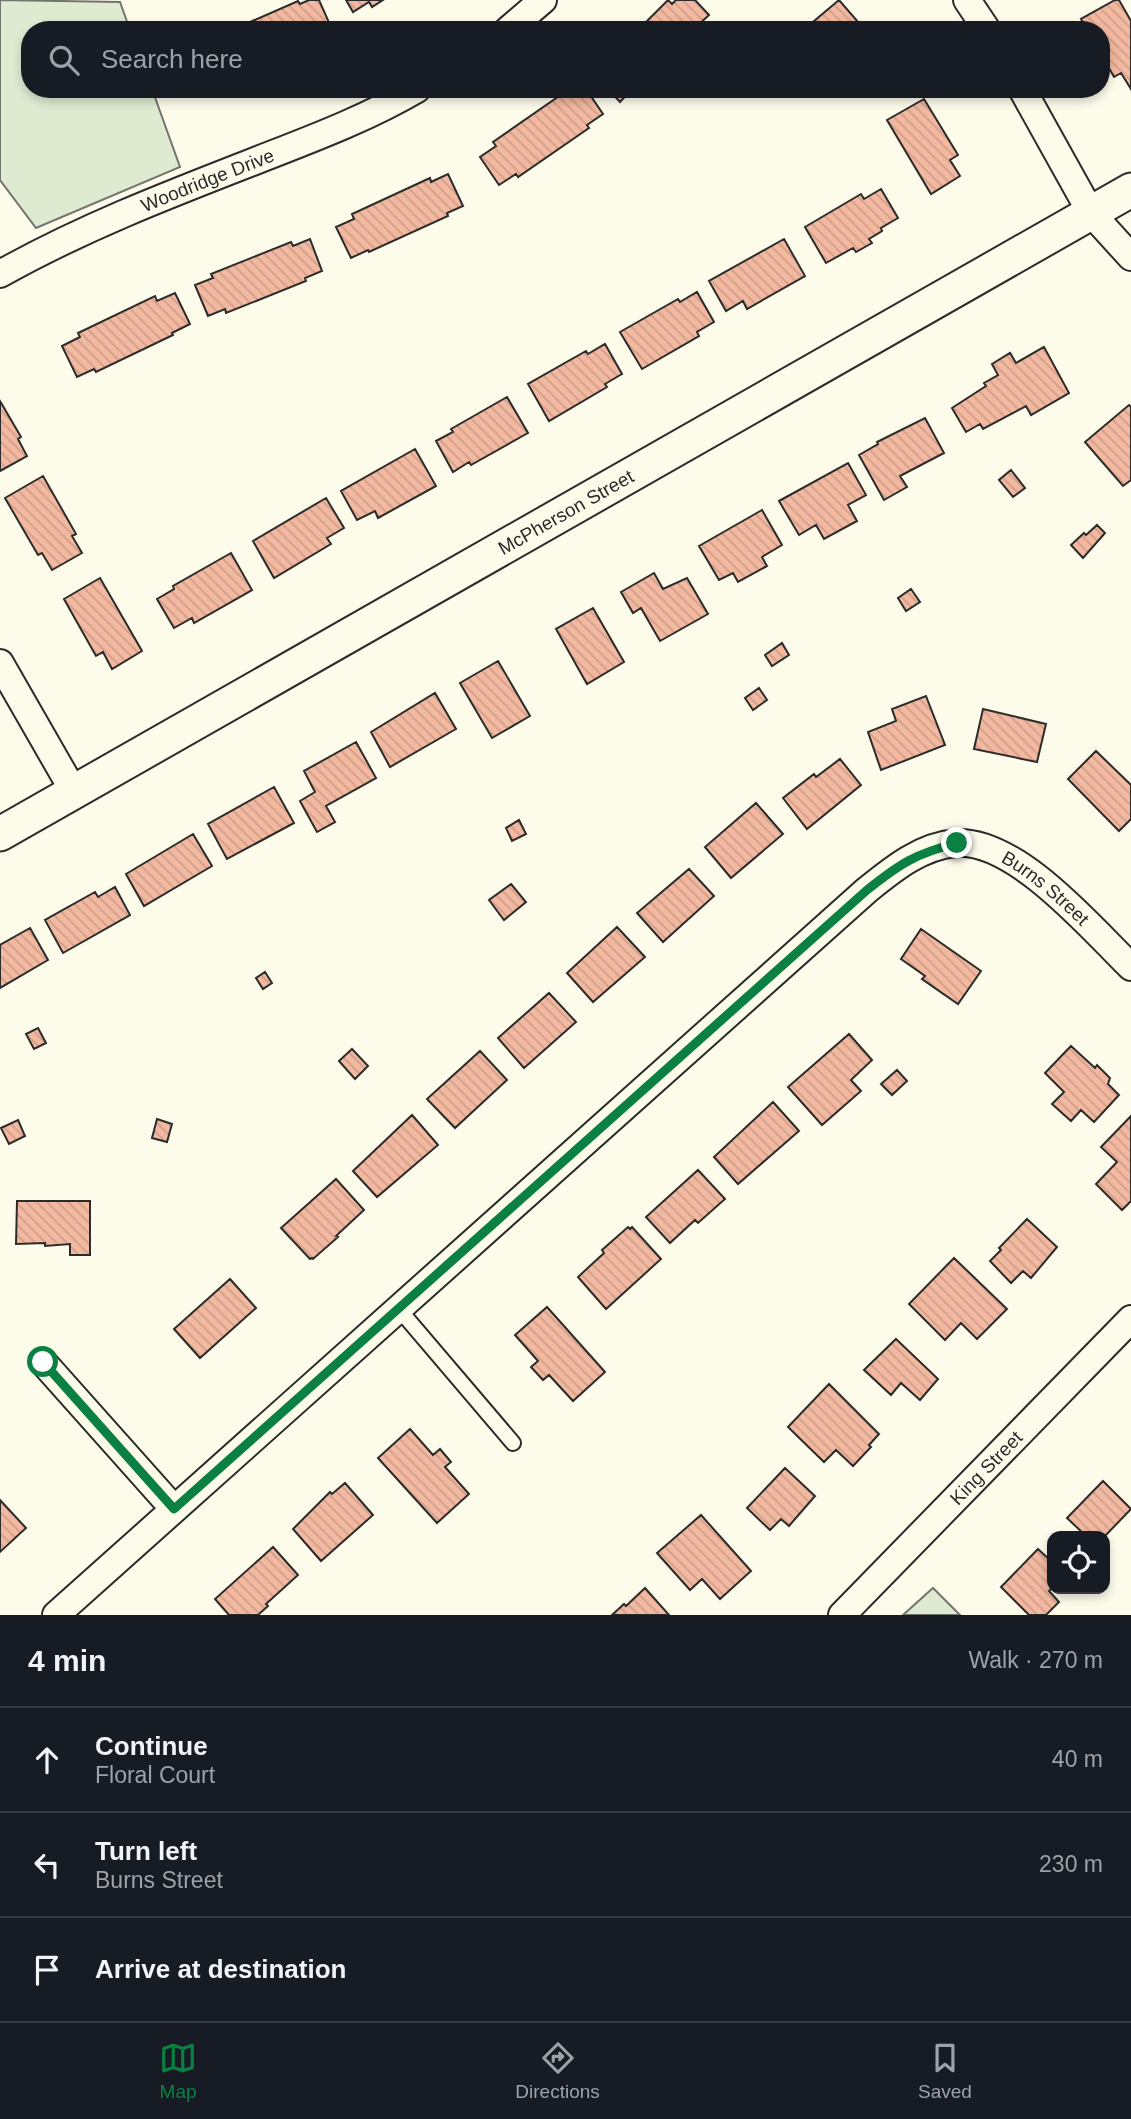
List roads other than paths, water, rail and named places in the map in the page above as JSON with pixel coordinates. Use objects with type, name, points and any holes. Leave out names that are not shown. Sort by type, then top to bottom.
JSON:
[{"type":"street","points":[[519,21],[544,0]]},
{"type":"street","points":[[967,0],[981,21]]},
{"type":"street","name":"Woodridge Drive","points":[[0,274],[48,247],[111,219],[339,128],[399,98]]},
{"type":"street","points":[[1027,98],[1091,213],[1131,257]]},
{"type":"street","name":"McPherson Street","points":[[0,834],[1131,190]]},
{"type":"street","points":[[0,663],[74,792]]},
{"type":"street","name":"Burns Street","points":[[56,1615],[857,899],[901,863],[929,850],[957,843],[988,848],[1016,860],[1131,967]]},
{"type":"street","name":"King Street","points":[[842,1615],[1131,1319]]},
{"type":"street","points":[[43,1362],[174,1509]]},
{"type":"lane","points":[[398,1308],[513,1443]]}]
